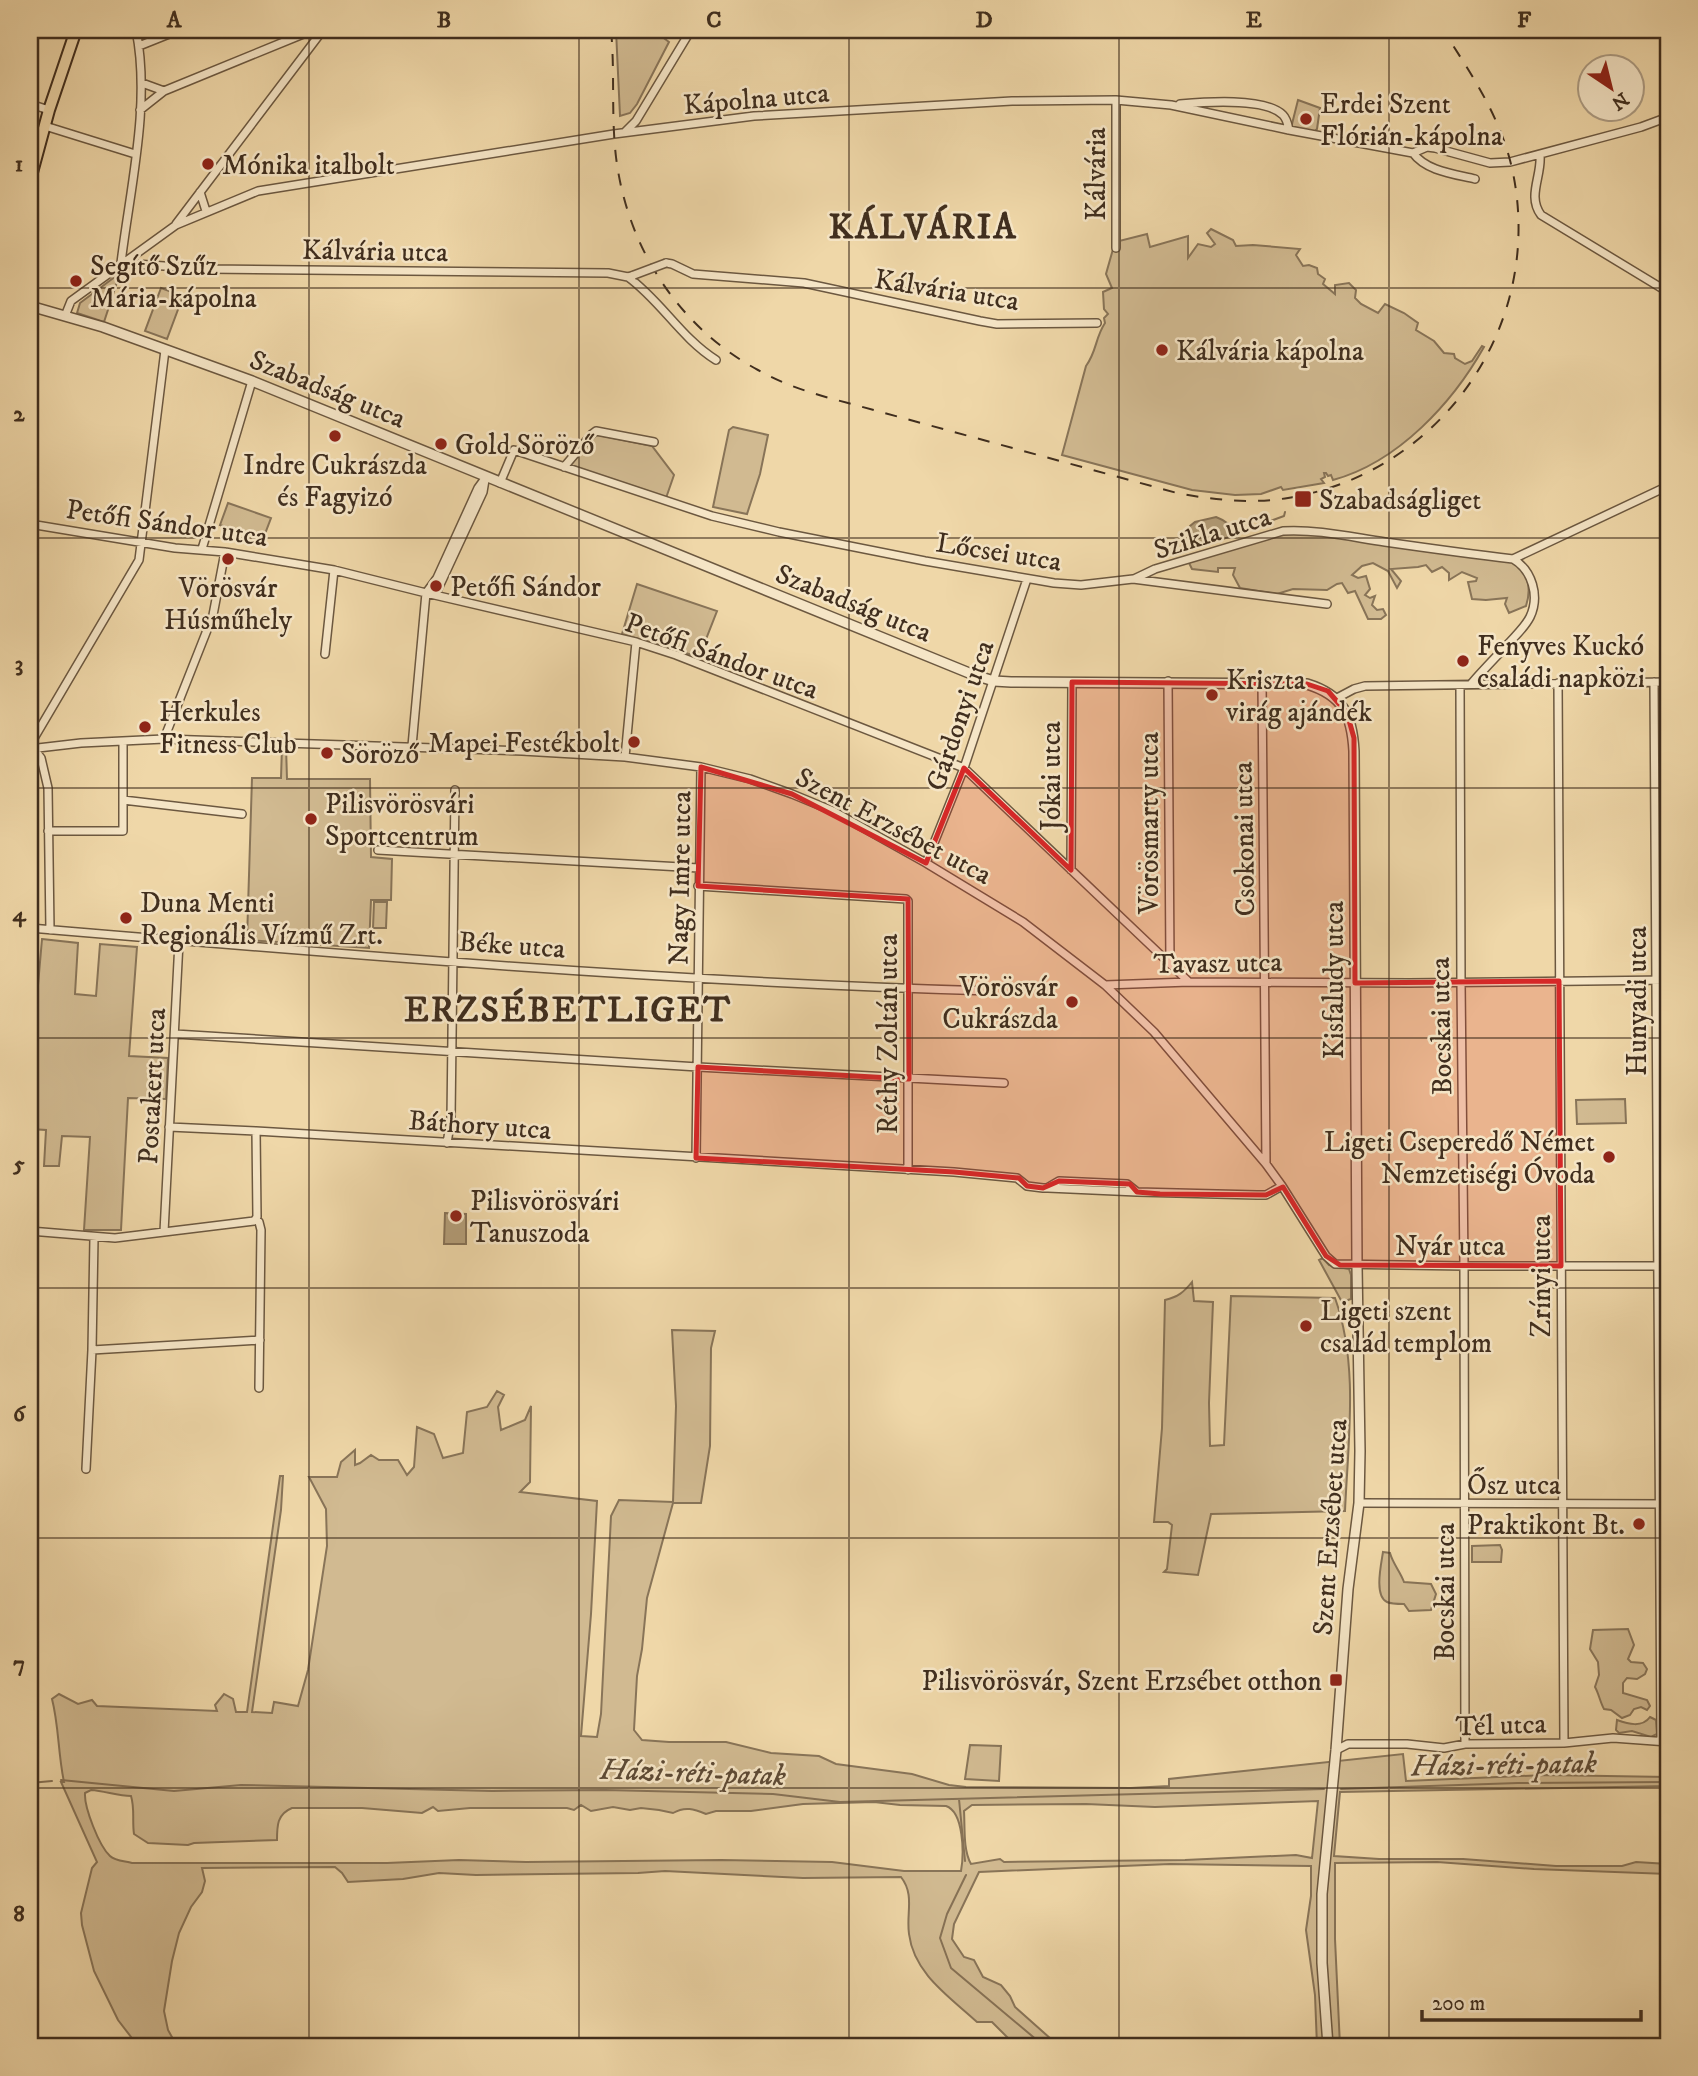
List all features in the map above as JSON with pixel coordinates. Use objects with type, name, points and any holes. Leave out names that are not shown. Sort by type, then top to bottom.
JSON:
[{"type":"main road","points":[[30,180],[76,30]]},
{"type":"street","points":[[121,263],[142,83],[136,30]]},
{"type":"street","points":[[139,46],[179,30]]},
{"type":"street","points":[[140,110],[164,91],[313,30]]},
{"type":"street","points":[[176,225],[323,30]]},
{"type":"street","points":[[624,132],[636,121],[691,30]]},
{"type":"street","points":[[142,83],[164,91]]},
{"type":"street","name":"Kápolna utca","points":[[64,316],[71,302],[176,225],[258,191],[624,132],[754,116],[1013,101],[1116,100],[1171,105],[1413,153],[1427,147],[1435,148],[1490,163],[1510,162],[1539,155]]},
{"type":"street","name":"Kálvária","points":[[1116,100],[1116,248]]},
{"type":"street","points":[[1171,105],[1226,101],[1262,107],[1282,115],[1289,130]]},
{"type":"street","points":[[1234,117],[1237,102]]},
{"type":"street","points":[[30,104],[50,110]]},
{"type":"street","points":[[1258,123],[1262,107]]},
{"type":"street","points":[[1668,117],[1539,155],[1540,170],[1534,195],[1534,202],[1541,215],[1668,292]]},
{"type":"street","points":[[45,126],[135,154]]},
{"type":"street","name":"Kápolna utca","points":[[1413,153],[1419,161],[1427,165],[1475,179]]},
{"type":"street","points":[[200,192],[206,211]]},
{"type":"street","name":"Kálvária utca","points":[[121,263],[206,269],[631,276],[666,263],[693,274],[804,283],[997,324],[1097,323]]},
{"type":"street","points":[[631,276],[690,340],[716,359]]},
{"type":"street","name":"Szabadság utca","points":[[30,306],[103,327],[252,381],[995,681],[1307,684],[1328,691],[1336,698]]},
{"type":"street","points":[[50,930],[48,788],[41,758],[31,748],[139,560],[165,350]]},
{"type":"street","points":[[202,549],[252,381]]},
{"type":"street","points":[[500,482],[514,450],[564,467],[596,431],[654,442]]},
{"type":"street","name":"Lőcsei utca","points":[[564,467],[712,516],[779,532],[1027,579],[1081,585],[1133,579],[1327,604]]},
{"type":"street","points":[[412,746],[426,593],[438,589],[483,492],[486,477]]},
{"type":"street","points":[[1513,559],[1668,486]]},
{"type":"street","name":"Petőfi Sándor utca","points":[[30,524],[174,548],[226,552],[334,570],[636,642],[676,654],[964,768],[1189,982]]},
{"type":"street","name":"Szikla utca","points":[[1133,579],[1155,569],[1283,531],[1332,534],[1513,559]]},
{"type":"street","points":[[164,739],[213,615],[226,552]]},
{"type":"street","points":[[1471,684],[1523,627],[1532,612],[1533,584],[1521,564],[1513,559]]},
{"type":"street","points":[[325,654],[334,570]]},
{"type":"street","name":"Gárdonyi utca","points":[[926,863],[995,681],[1027,579]]},
{"type":"street","points":[[625,757],[636,642]]},
{"type":"street","name":"Vörösmarty utca","points":[[1168,681],[1170,963]]},
{"type":"street","name":"Jókai utca","points":[[1071,870],[1072,682]]},
{"type":"street","name":"Csokonai utca","points":[[1262,682],[1266,1164]]},
{"type":"street","name":"Hunyadi utca","points":[[1654,682],[1665,1741]]},
{"type":"street","points":[[1336,698],[1365,687],[1668,682]]},
{"type":"street","name":"Zrínyi utca","points":[[1558,683],[1564,1743]]},
{"type":"street","name":"Bocskai utca","points":[[1460,685],[1465,1744]]},
{"type":"street","name":"Kisfaludy utca","points":[[1336,698],[1350,719],[1354,751],[1357,1266]]},
{"type":"street","name":"Szent Erzsébet utca","points":[[31,748],[164,739],[412,746],[625,757],[701,767],[750,779],[792,794],[833,811],[1023,922],[1105,985],[1154,1032],[1266,1164],[1332,1262]]},
{"type":"street","points":[[48,831],[122,832],[123,741]]},
{"type":"street","name":"Nagy Imre utca","points":[[696,1158],[701,767]]},
{"type":"street","points":[[447,1143],[450,1119],[455,790]]},
{"type":"street","points":[[123,800],[242,814]]},
{"type":"street","points":[[378,850],[699,868]]},
{"type":"street","name":"Réthy Zoltán utca","points":[[698,886],[906,898],[909,988],[908,1170]]},
{"type":"street","name":"Béke utca","points":[[30,928],[179,942],[698,977],[992,990]]},
{"type":"street","name":"Postakert utca","points":[[164,1232],[179,942]]},
{"type":"street","name":"Tavasz utca","points":[[1105,985],[1189,982],[1461,983],[1668,980]]},
{"type":"street","points":[[175,1034],[1004,1083]]},
{"type":"street","name":"Báthory utca","points":[[169,1127],[954,1172],[1017,1178],[1027,1186],[1047,1188]]},
{"type":"street","points":[[256,1131],[256,1219],[261,1230],[259,1388]]},
{"type":"street","points":[[1047,1188],[1059,1181],[1127,1184],[1138,1192]]},
{"type":"street","points":[[1047,1188],[1266,1195],[1282,1186]]},
{"type":"street","points":[[30,1231],[94,1238],[124,1237],[256,1219]]},
{"type":"street","points":[[86,1469],[94,1238]]},
{"type":"street","name":"Nyár utca","points":[[1332,1262],[1357,1266],[1668,1266]]},
{"type":"street","name":"Szent Erzsébet utca","points":[[1328,2046],[1321,1917],[1348,1589],[1359,1503],[1357,1266]]},
{"type":"street","points":[[92,1350],[260,1340]]},
{"type":"street","name":"Ősz utca","points":[[1359,1503],[1664,1504]]},
{"type":"street","name":"Tél utca","points":[[1336,1750],[1348,1744],[1407,1744],[1444,1748],[1465,1744],[1564,1743],[1613,1738],[1665,1741]]},
{"type":"highlighted area","points":[[1072,682],[1307,684],[1328,691],[1347,713],[1354,738],[1355,983],[1559,981],[1561,1266],[1340,1265],[1326,1256],[1283,1187],[1266,1195],[1160,1194],[1137,1192],[1130,1184],[1059,1181],[1043,1188],[1027,1186],[1019,1178],[954,1172],[696,1158],[698,1067],[909,1079],[908,899],[698,886],[701,767],[792,794],[926,863],[964,768],[1071,870]]},
{"type":"shaded area","points":[[616,30],[660,30],[661,36],[669,42],[637,104],[630,113],[620,116]]},
{"type":"shaded area","points":[[1298,100],[1320,108],[1317,129],[1314,132],[1291,128]]},
{"type":"shaded area","points":[[1211,229],[1233,240],[1236,246],[1300,249],[1296,255],[1303,266],[1317,268],[1318,274],[1325,279],[1323,284],[1335,294],[1335,285],[1349,283],[1356,290],[1355,298],[1361,304],[1378,313],[1385,304],[1404,313],[1418,323],[1416,330],[1434,341],[1444,353],[1454,354],[1455,358],[1465,364],[1472,361],[1482,346],[1484,347],[1440,409],[1402,445],[1357,471],[1333,480],[1331,475],[1324,473],[1325,477],[1321,479],[1324,483],[1283,490],[1281,487],[1261,494],[1235,495],[1192,490],[1062,455],[1086,366],[1105,323],[1104,318],[1108,314],[1104,309],[1103,292],[1112,288],[1106,274],[1115,242],[1147,234],[1150,247],[1188,236],[1188,258],[1198,244],[1211,247],[1215,244],[1207,233]]},
{"type":"shaded area","points":[[119,276],[104,322],[77,313],[80,303]]},
{"type":"shaded area","points":[[161,288],[183,296],[167,339],[145,331]]},
{"type":"shaded area","points":[[733,427],[768,435],[760,474],[747,514],[713,507],[729,430]]},
{"type":"shaded area","points":[[598,435],[652,446],[674,475],[666,498],[569,467],[593,437]]},
{"type":"shaded area","points":[[228,503],[271,518],[263,539],[220,525]]},
{"type":"shaded area","points":[[1216,517],[1231,527],[1234,532],[1232,536],[1199,547],[1191,546],[1190,526],[1195,522]]},
{"type":"shaded area","points":[[1311,533],[1510,561],[1521,570],[1527,580],[1529,592],[1526,606],[1509,613],[1505,604],[1507,598],[1472,599],[1468,582],[1476,581],[1477,578],[1462,572],[1449,580],[1449,573],[1442,567],[1432,572],[1426,565],[1391,569],[1401,581],[1397,588],[1388,571],[1373,563],[1362,566],[1352,575],[1358,578],[1366,576],[1370,589],[1365,595],[1370,598],[1375,596],[1372,605],[1377,610],[1383,609],[1386,615],[1381,619],[1368,619],[1355,591],[1348,593],[1342,583],[1327,590],[1293,589],[1277,594],[1240,588],[1233,575],[1235,568],[1218,568],[1218,572],[1192,569],[1188,561],[1282,534]]},
{"type":"shaded area","points":[[637,584],[717,611],[699,657],[622,634]]},
{"type":"shaded area","name":"Pilisvörösvári Sportcentrum","points":[[282,746],[286,746],[287,779],[370,779],[371,857],[392,859],[391,900],[371,900],[369,948],[247,940],[252,778],[281,778]]},
{"type":"shaded area","points":[[374,902],[387,902],[386,928],[373,928]]},
{"type":"shaded area","points":[[42,939],[78,943],[75,994],[96,996],[100,944],[137,947],[129,1056],[168,1058],[166,1099],[128,1098],[121,1230],[84,1230],[90,1137],[62,1136],[59,1166],[44,1166],[46,1130],[30,1129],[30,997],[37,997]]},
{"type":"shaded area","points":[[1625,1099],[1626,1123],[1577,1124],[1576,1100]]},
{"type":"shaded area","points":[[445,1213],[466,1214],[466,1244],[444,1244]]},
{"type":"shaded area","points":[[1323,1258],[1329,1265],[1349,1269],[1351,1299],[1342,1302],[1319,1260]]},
{"type":"shaded area","points":[[1192,1282],[1194,1301],[1213,1302],[1210,1446],[1224,1445],[1231,1296],[1335,1298],[1350,1376],[1345,1511],[1211,1514],[1198,1575],[1164,1572],[1167,1569],[1172,1525],[1168,1522],[1154,1522],[1162,1428],[1165,1300],[1180,1294]]},
{"type":"shaded area","points":[[672,1330],[715,1331],[711,1348],[710,1446],[701,1503],[673,1503],[647,1598],[637,1676],[634,1730],[642,1740],[726,1742],[771,1753],[819,1756],[836,1764],[912,1774],[966,1787],[1169,1786],[1169,1779],[1403,1754],[1406,1781],[1545,1775],[1668,1777],[1668,1786],[1340,1792],[1334,1856],[1463,1859],[1556,1866],[1622,1866],[1636,1862],[1668,1864],[1668,1874],[1437,1862],[1335,1863],[1340,2046],[1317,2046],[1315,1995],[1306,1930],[1311,1896],[1311,1866],[1170,1864],[979,1872],[954,1924],[952,1939],[964,1957],[974,1960],[983,1977],[1001,1985],[1015,2007],[1051,2039],[1069,2042],[1073,2046],[1016,2046],[992,2022],[977,2022],[926,1973],[912,1948],[908,1926],[909,1897],[901,1877],[803,1878],[665,1871],[476,1875],[439,1873],[403,1879],[348,1882],[335,1867],[202,1868],[205,1881],[202,1892],[191,1907],[179,1933],[164,2011],[168,2030],[177,2046],[138,2046],[118,2020],[94,1971],[82,1925],[81,1913],[92,1868],[97,1862],[61,1782],[64,1782],[52,1699],[59,1694],[78,1704],[92,1700],[97,1706],[217,1711],[215,1705],[224,1694],[233,1699],[236,1712],[247,1712],[280,1476],[283,1476],[281,1510],[252,1712],[272,1713],[274,1702],[298,1706],[308,1670],[327,1546],[326,1509],[309,1477],[337,1477],[341,1462],[355,1450],[355,1465],[371,1455],[379,1460],[398,1460],[407,1475],[414,1467],[417,1427],[434,1434],[443,1458],[463,1453],[467,1412],[487,1407],[497,1391],[504,1395],[498,1407],[501,1430],[525,1420],[531,1406],[530,1482],[520,1492],[597,1501],[581,1736],[597,1737],[601,1714],[611,1516],[619,1500],[673,1502],[676,1406]],"holes":[[[91,1790],[131,1796],[134,1834],[148,1843],[188,1845],[277,1840],[281,1817],[292,1808],[362,1808],[422,1813],[433,1807],[438,1811],[470,1808],[574,1810],[581,1805],[591,1811],[613,1807],[673,1813],[690,1809],[706,1814],[803,1804],[874,1802],[946,1806],[952,1810],[959,1825],[962,1864],[961,1871],[904,1871],[832,1862],[721,1860],[132,1863],[112,1858],[101,1844],[85,1799],[85,1793]],[[1318,1801],[1312,1858],[1296,1855],[1185,1860],[1004,1862],[1000,1859],[971,1864],[966,1846],[964,1811],[972,1805],[1086,1804],[1155,1807]]]},
{"type":"shaded area","points":[[1500,1545],[1501,1562],[1472,1562],[1472,1546]]},
{"type":"shaded area","points":[[1383,1552],[1390,1553],[1404,1582],[1431,1584],[1436,1594],[1431,1610],[1409,1611],[1404,1604],[1389,1603],[1383,1599],[1379,1580]]},
{"type":"shaded area","points":[[1628,1629],[1634,1645],[1628,1659],[1631,1662],[1643,1663],[1647,1669],[1645,1674],[1637,1679],[1627,1678],[1623,1683],[1623,1693],[1647,1700],[1650,1706],[1647,1710],[1641,1707],[1634,1709],[1630,1715],[1622,1718],[1611,1710],[1604,1709],[1595,1687],[1599,1675],[1598,1662],[1590,1649],[1593,1630]]},
{"type":"shaded area","points":[[1650,1717],[1656,1720],[1657,1734],[1651,1737],[1632,1731],[1619,1733],[1616,1730],[1617,1720],[1639,1724]]},
{"type":"shaded area","points":[[970,1745],[1001,1746],[999,1781],[965,1779]]},
{"type":"waterway","points":[[1257,526],[1284,516],[1285,512]]},
{"type":"waterway","name":"Házi-réti-patak","points":[[61,1780],[174,1791],[241,1785],[492,1791],[605,1790],[773,1794],[840,1802],[1324,1789]]},
{"type":"waterway","name":"Házi-réti-patak","points":[[30,1783],[52,1781]]},
{"type":"waterway","name":"Házi-réti-patak","points":[[1341,1789],[1518,1783],[1668,1782]]},
{"type":"waterway","points":[[959,1799],[965,1861]]},
{"type":"waterway","points":[[966,1875],[947,1914],[940,1938],[951,1968],[1044,2046]]},
{"type":"railway","points":[[611,30],[616,157],[632,222],[661,281],[681,307],[729,352],[780,381],[825,397],[1177,493],[1246,501],[1288,498],[1343,483],[1392,458],[1435,424],[1470,383],[1496,336],[1513,284],[1519,230],[1513,173],[1494,116],[1443,30]]},
{"type":"place","name":"Erdei Szent Flórián-kápolna","points":[[1306,119]]},
{"type":"place","name":"Mónika italbolt","points":[[208,164]]},
{"type":"place","name":"Segítő Szűz Mária-kápolna","points":[[76,281]]},
{"type":"place","name":"Kálvária kápolna","points":[[1162,350]]},
{"type":"place","name":"Indre Cukrászda és Fagyizó","points":[[335,436]]},
{"type":"place","name":"Gold Söröző","points":[[441,444]]},
{"type":"place","name":"Szabadságliget","points":[[1303,499]]},
{"type":"place","name":"Vörösvár Húsműhely","points":[[228,559]]},
{"type":"place","name":"Petőfi Sándor","points":[[436,586]]},
{"type":"place","name":"Fenyves Kuckó családi napközi","points":[[1463,661]]},
{"type":"place","name":"Kriszta virág ajándék","points":[[1212,695]]},
{"type":"place","name":"Herkules Fitness Club","points":[[145,727]]},
{"type":"place","name":"Mapei Festékbolt","points":[[634,742]]},
{"type":"place","name":"Söröző","points":[[327,753]]},
{"type":"place","name":"Pilisvörösvári Sportcentrum","points":[[311,819]]},
{"type":"place","name":"Duna Menti Regionális Vízmű Zrt.","points":[[126,918]]},
{"type":"place","name":"Vörösvár Cukrászda","points":[[1072,1002]]},
{"type":"place","name":"Ligeti Cseperedő Német Nemzetiségi Óvoda","points":[[1609,1157]]},
{"type":"place","name":"Pilisvörösvári Tanuszoda","points":[[456,1216]]},
{"type":"place","name":"Ligeti szent család templom","points":[[1306,1326]]},
{"type":"place","name":"Praktikont Bt.","points":[[1639,1524]]},
{"type":"place","name":"Pilisvörösvár, Szent Erzsébet otthon","points":[[1336,1680]]},
{"type":"district","name":"KÁLVÁRIA","points":[[923,226]]},
{"type":"district","name":"ERZSÉBETLIGET","points":[[568,1009]]}]
